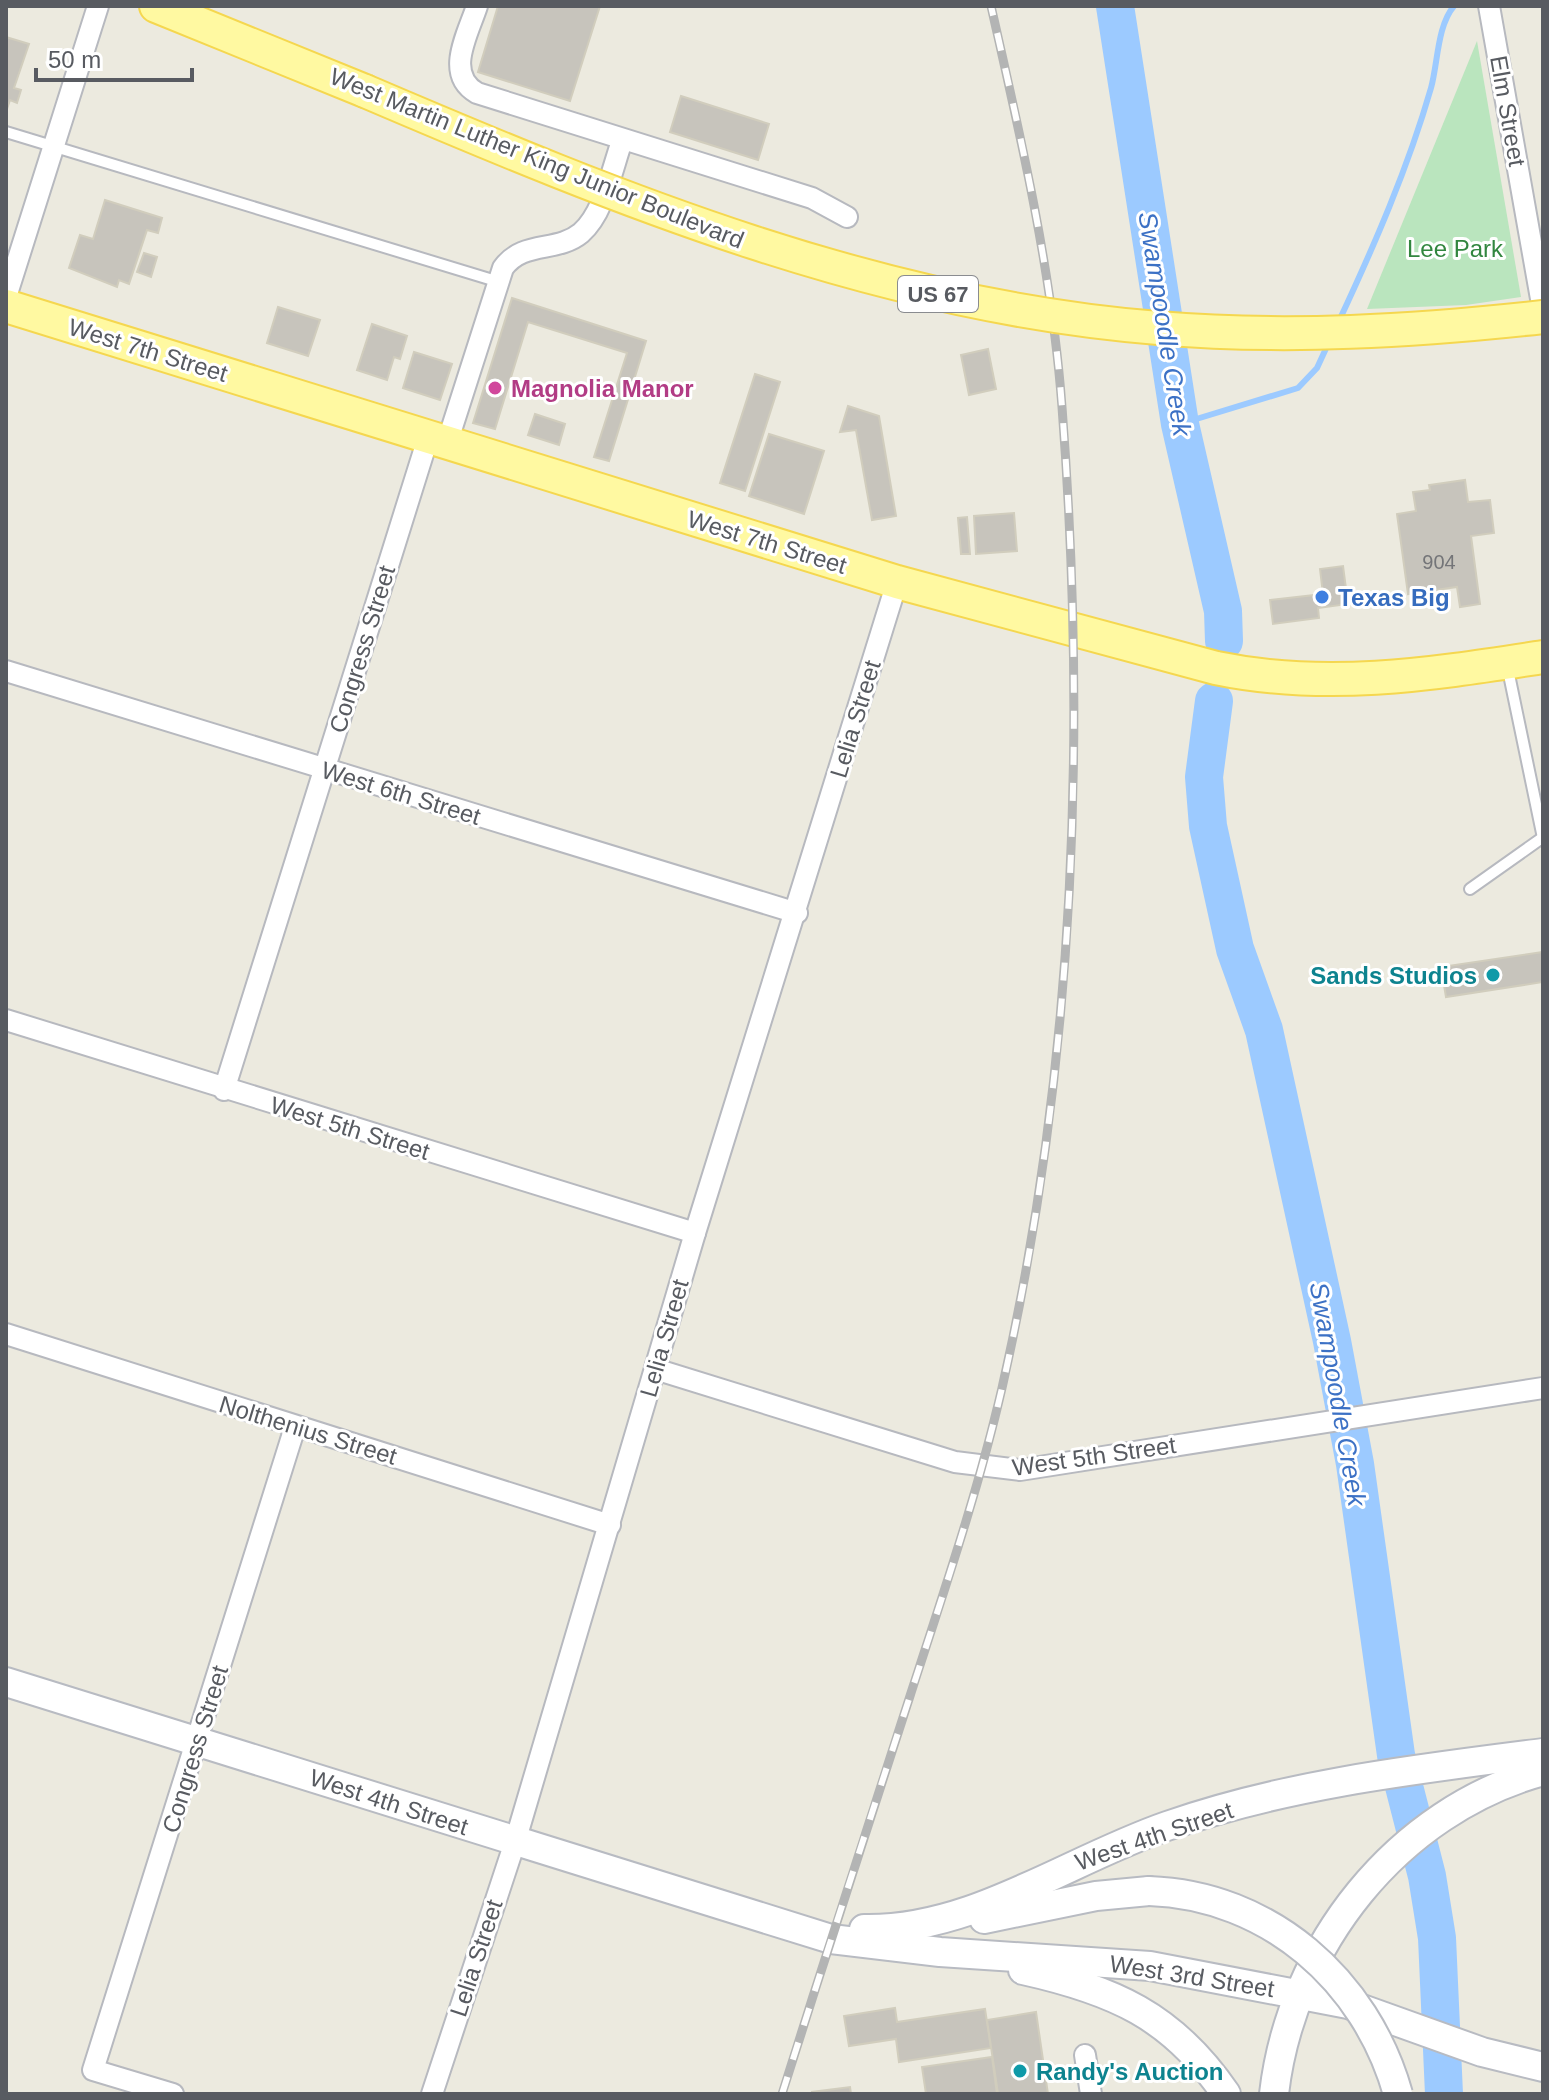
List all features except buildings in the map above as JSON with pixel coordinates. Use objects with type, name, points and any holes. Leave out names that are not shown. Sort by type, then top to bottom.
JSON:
[{"type":"main road","name":"West Martin Luther King Junior Boulevard","points":[[156,6],[685,221],[856,275],[996,306],[1158,328],[1313,334],[1435,329],[1543,317]]},
{"type":"main road","name":"West 7th Street","points":[[6,306],[897,582],[1205,665],[1262,677],[1314,681],[1404,678],[1543,657]]},
{"type":"main road","name":"West 4th Street","points":[[6,1682],[831,1939]]},
{"type":"main road","name":"West 4th Street","points":[[773,1921],[864,1929],[919,1927],[1008,1896],[1077,1862],[1167,1826],[1252,1802],[1433,1767],[1543,1753]]},
{"type":"main road","points":[[1274,2094],[1300,1994],[1332,1930],[1369,1881],[1421,1833],[1464,1805],[1507,1783],[1543,1771]]},
{"type":"main road","points":[[919,1927],[965,1923],[1096,1896],[1149,1891],[1202,1897],[1241,1910],[1306,1950],[1337,1980],[1364,2017],[1385,2056],[1398,2094]]},
{"type":"main road","name":"West 3rd Street","points":[[831,1939],[940,1952],[1150,1966],[1300,1994],[1379,2015],[1503,2058],[1543,2067]]},
{"type":"main road","points":[[940,1952],[1067,1980],[1134,2005],[1187,2046],[1226,2094]]},
{"type":"street","points":[[6,297],[98,6]]},
{"type":"street","points":[[477,6],[459,64],[459,74],[470,89],[622,141],[812,198],[847,217]]},
{"type":"street","name":"Elm Street","points":[[1489,6],[1543,310]]},
{"type":"street","name":"Congress Street","points":[[224,1090],[325,770],[437,440],[496,281],[517,252],[574,238],[583,231],[597,210],[622,141]]},
{"type":"street","name":"Lelia Street","points":[[432,2094],[515,1842],[695,1233],[797,913],[897,582]]},
{"type":"street","name":"West 6th Street","points":[[6,671],[797,913]]},
{"type":"street","name":"West 5th Street","points":[[6,1020],[224,1090],[695,1233]]},
{"type":"street","name":"Nolthenius Street","points":[[6,1334],[610,1525]]},
{"type":"street","name":"West 5th Street","points":[[655,1369],[955,1462],[1020,1470],[1543,1388]]},
{"type":"street","name":"Congress Street","points":[[173,2094],[93,2070],[295,1427]]},
{"type":"street","points":[[1085,2055],[1091,2094]]},
{"type":"lane","points":[[6,132],[496,281]]},
{"type":"lane","points":[[1470,889],[1542,838],[1507,663]]},
{"type":"green space","name":"Lee Park","points":[[1477,41],[1521,297],[1466,305],[1367,309]]},
{"type":"waterway","name":"Swampoodle Creek","points":[[1115,6],[1180,424],[1223,611],[1224,641]]},
{"type":"waterway","points":[[1339,321],[1412,148],[1431,88],[1441,34],[1454,6]]},
{"type":"waterway","points":[[1180,424],[1298,388],[1317,368],[1329,342]]},
{"type":"waterway","name":"Swampoodle Creek","points":[[1214,701],[1204,777],[1208,826],[1235,949],[1264,1030],[1332,1341],[1355,1464],[1396,1755],[1427,1876],[1437,1938],[1444,2094]]},
{"type":"railway","points":[[782,2094],[947,1581],[993,1427],[1027,1267],[1046,1145],[1060,1023],[1069,900],[1073,776],[1070,530],[1062,407],[1043,256],[991,6]]},
{"type":"place","name":"Magnolia Manor","points":[[495,388]]},
{"type":"place","name":"Texas Big","points":[[1322,597]]},
{"type":"place","name":"Sands Studios","points":[[1493,975]]},
{"type":"place","name":"Randy's Auction","points":[[1020,2071]]}]
